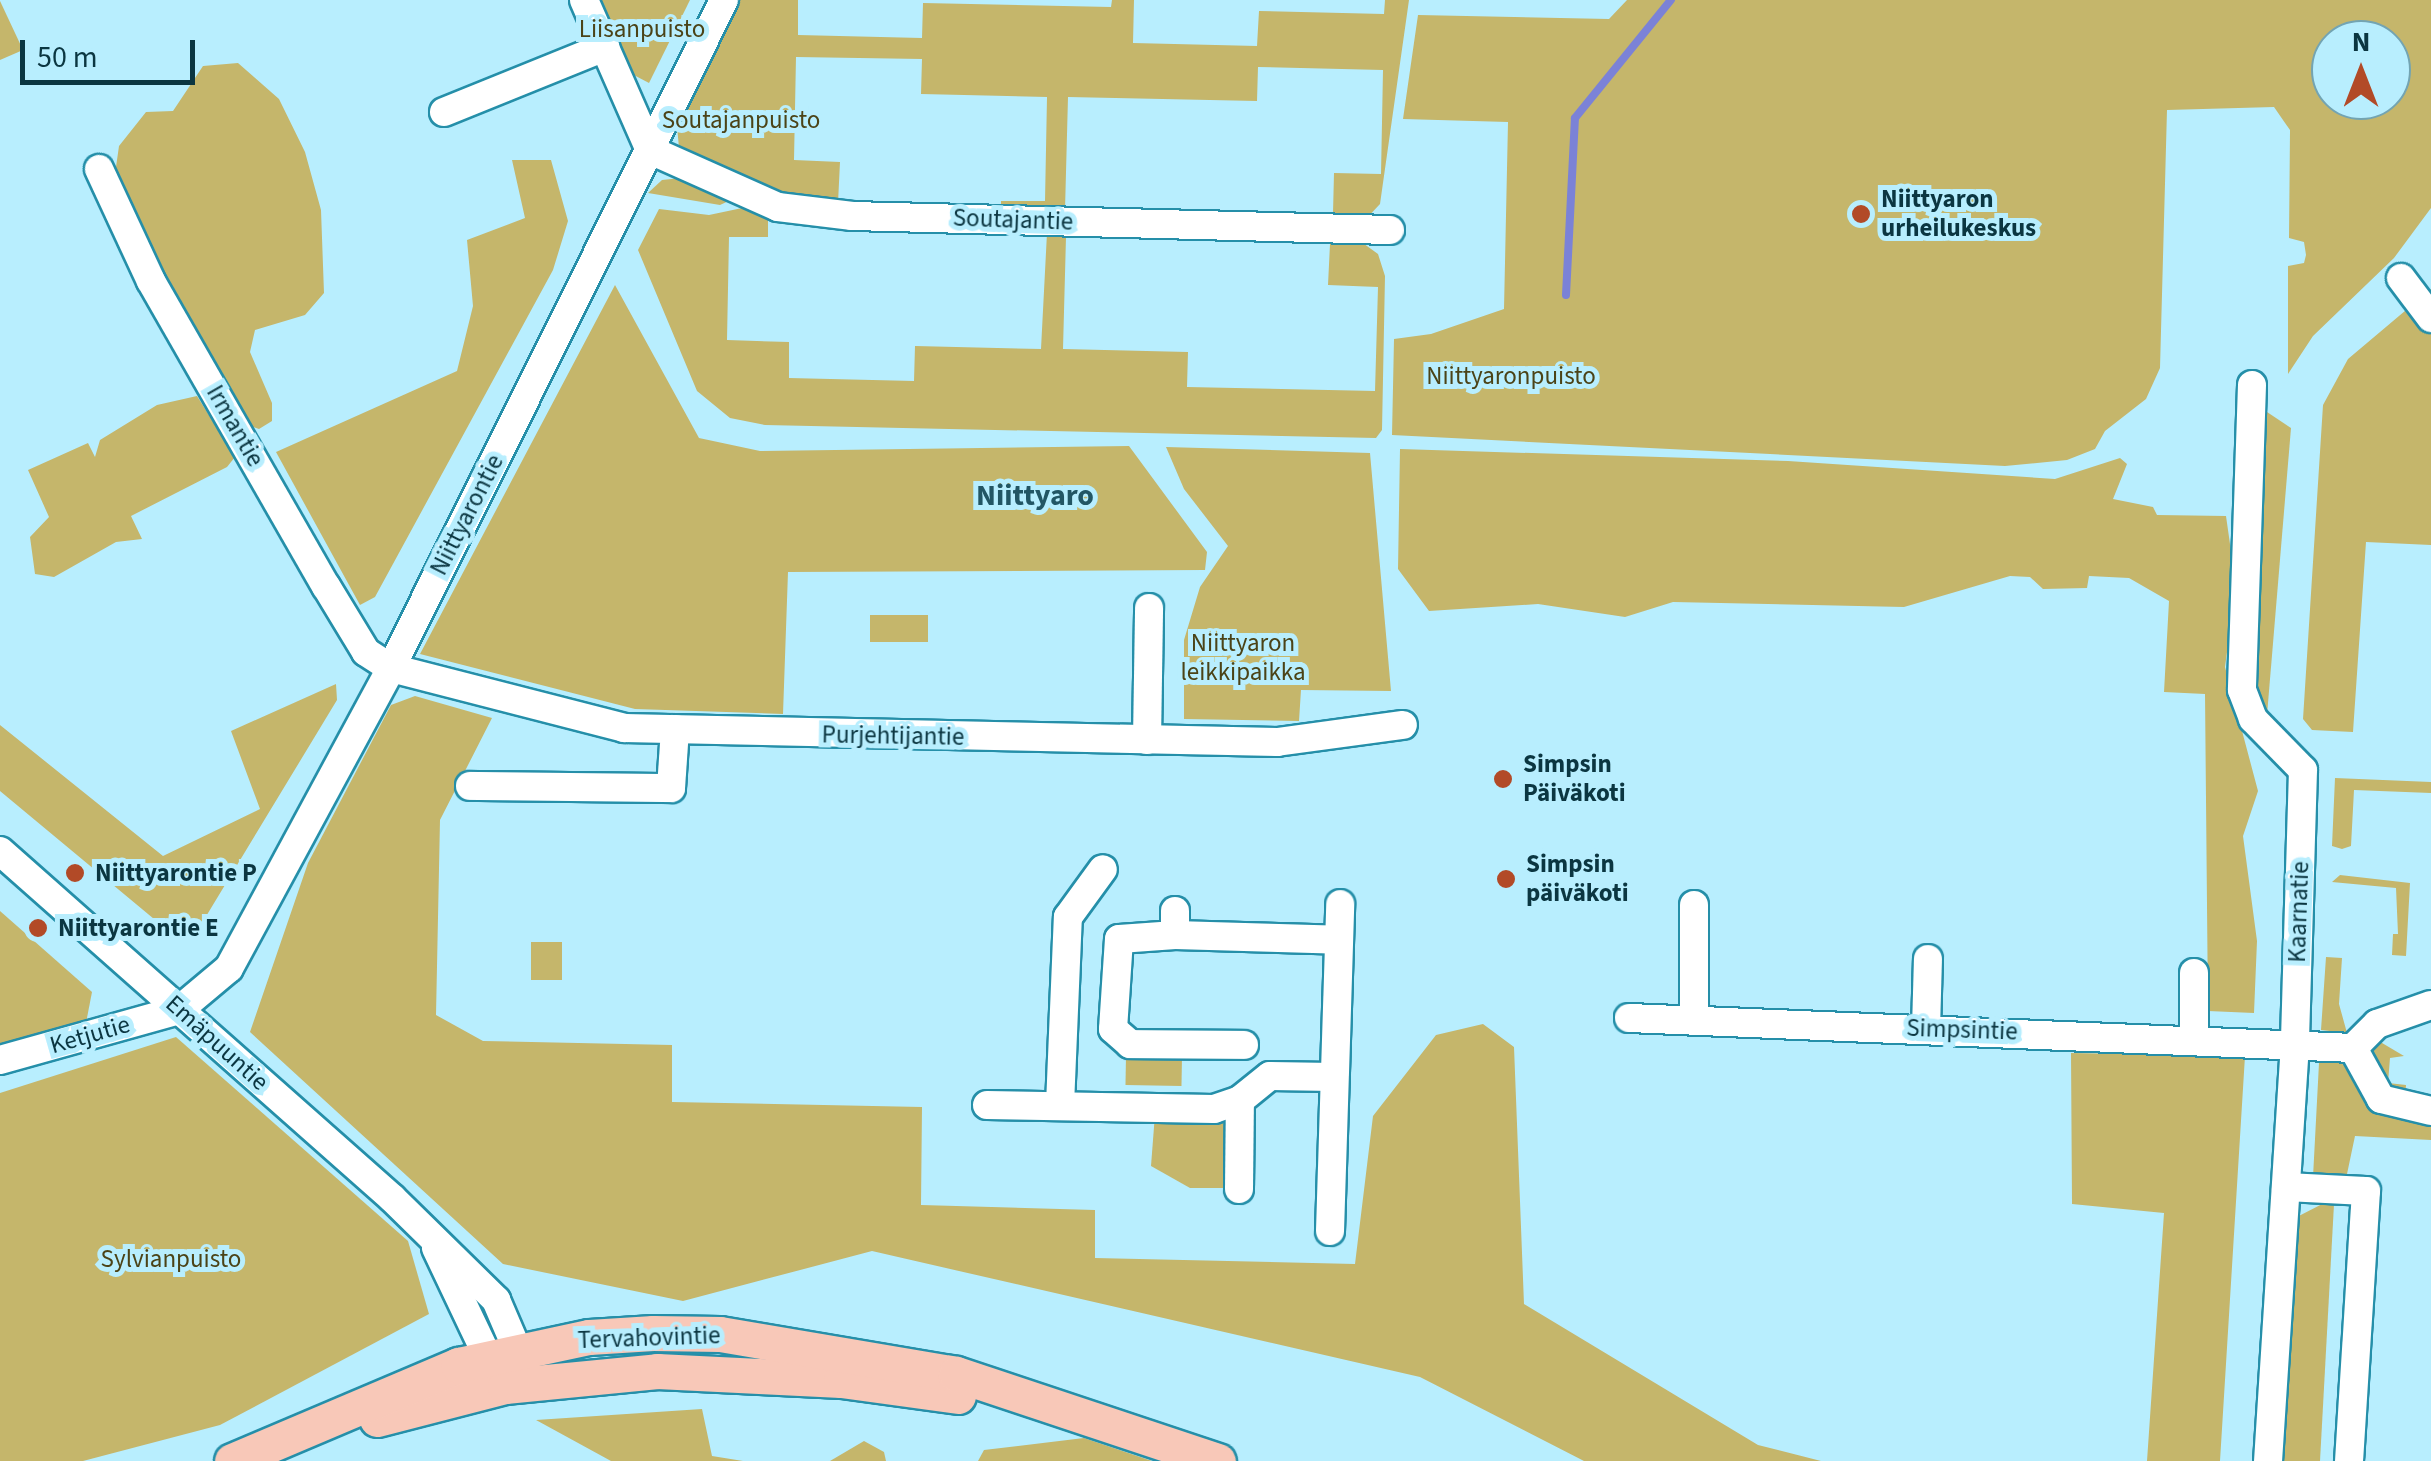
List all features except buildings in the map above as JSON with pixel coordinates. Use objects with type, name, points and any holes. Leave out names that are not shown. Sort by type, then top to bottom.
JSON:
[{"type":"main road","name":"Tervahovintie","points":[[236,1459],[589,1336],[720,1334],[956,1374],[1218,1461]]},
{"type":"street","points":[[584,0],[650,150]]},
{"type":"street","name":"Niittyarontie","points":[[179,1010],[229,968],[391,668],[724,0]]},
{"type":"street","points":[[444,112],[605,47]]},
{"type":"street","name":"Soutajantie","points":[[650,150],[760,201],[814,214],[1390,230]]},
{"type":"street","name":"Irmantie","points":[[99,169],[151,280],[326,586],[366,652],[391,668]]},
{"type":"street","points":[[2401,278],[2431,318]]},
{"type":"street","name":"Kaarnatie","points":[[2252,386],[2242,690],[2253,719],[2303,770],[2295,1044],[2268,1461]]},
{"type":"street","points":[[1147,740],[1149,608]]},
{"type":"street","name":"Purjehtijantie","points":[[391,668],[624,728],[1277,742],[1403,725]]},
{"type":"street","points":[[470,786],[670,788],[675,730]]},
{"type":"street","name":"Emäpuuntie","points":[[0,851],[432,1238],[502,1364]]},
{"type":"street","points":[[1060,1106],[1068,917],[1104,868]]},
{"type":"street","points":[[1330,1230],[1340,904]]},
{"type":"street","points":[[1694,905],[1694,1020]]},
{"type":"street","points":[[1244,1045],[1130,1044],[1113,1029],[1119,940],[1175,923],[1226,925],[1339,940]]},
{"type":"street","points":[[1926,1029],[1928,958]]},
{"type":"street","points":[[2194,972],[2194,1038]]},
{"type":"street","points":[[2431,1005],[2377,1024],[2353,1048],[2381,1099],[2431,1111]]},
{"type":"street","name":"Ketjutie","points":[[0,1060],[179,1010]]},
{"type":"street","name":"Simpsintie","points":[[1629,1018],[2194,1038],[2353,1048]]},
{"type":"street","points":[[987,1105],[1214,1109],[1240,1100],[1270,1076],[1334,1077]]},
{"type":"street","points":[[1238,1189],[1240,1100]]},
{"type":"street","points":[[2286,1187],[2366,1191],[2349,1461]]},
{"type":"green space","name":"Liisanpuisto","points":[[597,0],[690,0],[649,83],[630,73]]},
{"type":"green space","name":"Soutajanpuisto","points":[[740,0],[798,0],[798,35],[922,38],[923,3],[1111,7],[1112,0],[1134,0],[1133,43],[1257,46],[1259,11],[1384,14],[1385,0],[1409,0],[1380,204],[1365,220],[1336,220],[1333,213],[1334,173],[1381,174],[1383,70],[1258,67],[1257,101],[1068,97],[1065,210],[1001,212],[1001,201],[1045,201],[1047,97],[921,94],[922,59],[796,57],[794,160],[840,162],[838,203],[813,206],[686,157],[679,148],[677,126]]},
{"type":"green space","name":"Niittyaron urheilukeskus","points":[[1627,0],[2431,0],[2431,208],[2394,258],[2313,336],[2288,374],[2288,266],[2304,263],[2306,255],[2304,242],[2289,238],[2290,130],[2274,107],[2167,110],[2160,368],[2146,399],[2105,431],[2095,449],[2067,460],[2005,466],[1392,435],[1394,339],[1431,334],[1504,309],[1508,122],[1403,119],[1418,15],[1609,19]]},
{"type":"green space","points":[[0,1],[23,50],[0,60]]},
{"type":"green space","points":[[238,63],[279,99],[305,152],[321,210],[324,293],[305,315],[255,330],[250,352],[272,403],[272,421],[259,429],[245,424],[147,248],[115,174],[119,146],[146,112],[173,111],[203,66]]},
{"type":"green space","points":[[512,160],[551,160],[568,221],[553,270],[375,597],[360,605],[276,452],[457,371],[473,306],[467,240],[525,218]]},
{"type":"green space","points":[[681,178],[733,199],[720,205],[648,193],[662,180]]},
{"type":"green space","points":[[747,207],[768,215],[768,237],[729,237],[727,340],[789,342],[789,378],[914,381],[915,346],[1041,349],[1047,233],[1066,237],[1063,349],[1188,352],[1187,387],[1375,391],[1378,287],[1328,285],[1330,244],[1360,241],[1378,254],[1385,276],[1382,430],[1376,438],[765,425],[730,418],[697,391],[638,250],[659,209],[709,215]]},
{"type":"green space","points":[[615,285],[699,438],[760,451],[1129,446],[1207,552],[1205,570],[788,572],[783,714],[635,709],[420,654]]},
{"type":"green space","points":[[2431,289],[2431,545],[2366,542],[2353,732],[2312,730],[2303,719],[2323,405],[2348,359]]},
{"type":"green space","points":[[197,396],[235,457],[227,467],[131,516],[142,539],[116,542],[54,577],[35,574],[30,537],[49,517],[28,470],[88,443],[95,457],[100,440],[157,405]]},
{"type":"green space","points":[[2264,410],[2291,428],[2267,715],[2254,703]]},
{"type":"green space","name":"Niittyaron leikkipaikka","points":[[1166,447],[1370,453],[1391,691],[1301,690],[1299,721],[1184,719],[1184,640],[1200,587],[1228,546],[1184,489]]},
{"type":"green space","points":[[1400,449],[1788,461],[2055,479],[2120,458],[2127,464],[2113,499],[2153,507],[2157,515],[2226,516],[2236,586],[2225,667],[2258,791],[2243,836],[2257,941],[2254,1013],[2208,1011],[2205,694],[2164,692],[2169,601],[2129,578],[2089,576],[2087,588],[2043,589],[2030,577],[2010,576],[1904,607],[1673,602],[1625,617],[1538,604],[1429,611],[1398,569]]},
{"type":"green space","points":[[870,615],[928,615],[928,642],[870,642]]},
{"type":"green space","points":[[336,684],[337,700],[202,923],[154,919],[0,791],[0,725],[163,856],[260,809],[231,731]]},
{"type":"green space","points":[[415,696],[492,718],[440,820],[436,1015],[483,1041],[672,1045],[672,1102],[922,1107],[921,1205],[1095,1210],[1095,1258],[1355,1264],[1373,1116],[1436,1035],[1483,1024],[1514,1047],[1524,1304],[1758,1445],[1821,1461],[1584,1461],[1420,1377],[872,1251],[683,1301],[503,1264],[250,1032],[308,863],[391,705]]},
{"type":"green space","points":[[2335,778],[2431,782],[2431,793],[2354,790],[2351,846],[2342,849],[2332,846]]},
{"type":"green space","points":[[2340,875],[2410,883],[2406,956],[2392,955],[2393,934],[2398,934],[2396,888],[2332,882]]},
{"type":"green space","points":[[0,911],[92,992],[86,1023],[0,1049]]},
{"type":"green space","points":[[531,942],[562,942],[562,980],[531,980]]},
{"type":"green space","points":[[2326,957],[2342,958],[2339,1004],[2347,1033],[2321,1030]]},
{"type":"green space","name":"Sylvianpuisto","points":[[176,1037],[408,1241],[429,1314],[220,1425],[83,1461],[0,1461],[0,1093]]},
{"type":"green space","points":[[2377,1040],[2404,1056],[2390,1058],[2388,1083],[2406,1085],[2405,1099],[2397,1098],[2369,1057]]},
{"type":"green space","points":[[2071,1053],[2245,1056],[2220,1461],[2147,1461],[2164,1213],[2072,1204]]},
{"type":"green space","points":[[1126,1056],[1182,1057],[1181,1086],[1125,1085]]},
{"type":"green space","points":[[2339,1062],[2431,1119],[2431,1140],[2355,1136],[2347,1174],[2313,1177],[2319,1063]]},
{"type":"green space","points":[[1155,1114],[1232,1116],[1231,1188],[1190,1188],[1151,1166]]},
{"type":"green space","points":[[2328,1201],[2334,1204],[2320,1461],[2278,1461],[2295,1218]]},
{"type":"green space","points":[[702,1409],[712,1456],[743,1461],[611,1461],[536,1420]]},
{"type":"green space","points":[[1084,1438],[1152,1461],[978,1461],[984,1450]]},
{"type":"green space","points":[[864,1441],[884,1452],[886,1461],[830,1461]]},
{"type":"waterway","points":[[1566,295],[1575,118],[1671,0]]},
{"type":"place","name":"Niittyaron urheilukeskus","points":[[1861,214]]},
{"type":"place","name":"Simpsin Päiväkoti","points":[[1503,779]]},
{"type":"place","name":"Niittyarontie P","points":[[75,873]]},
{"type":"place","name":"Simpsin päiväkoti","points":[[1506,879]]},
{"type":"place","name":"Niittyarontie E","points":[[38,928]]},
{"type":"district","name":"Niittyaro","points":[[1035,496]]},
{"type":"park label","name":"Niittyaronpuisto","points":[[1511,376]]}]
